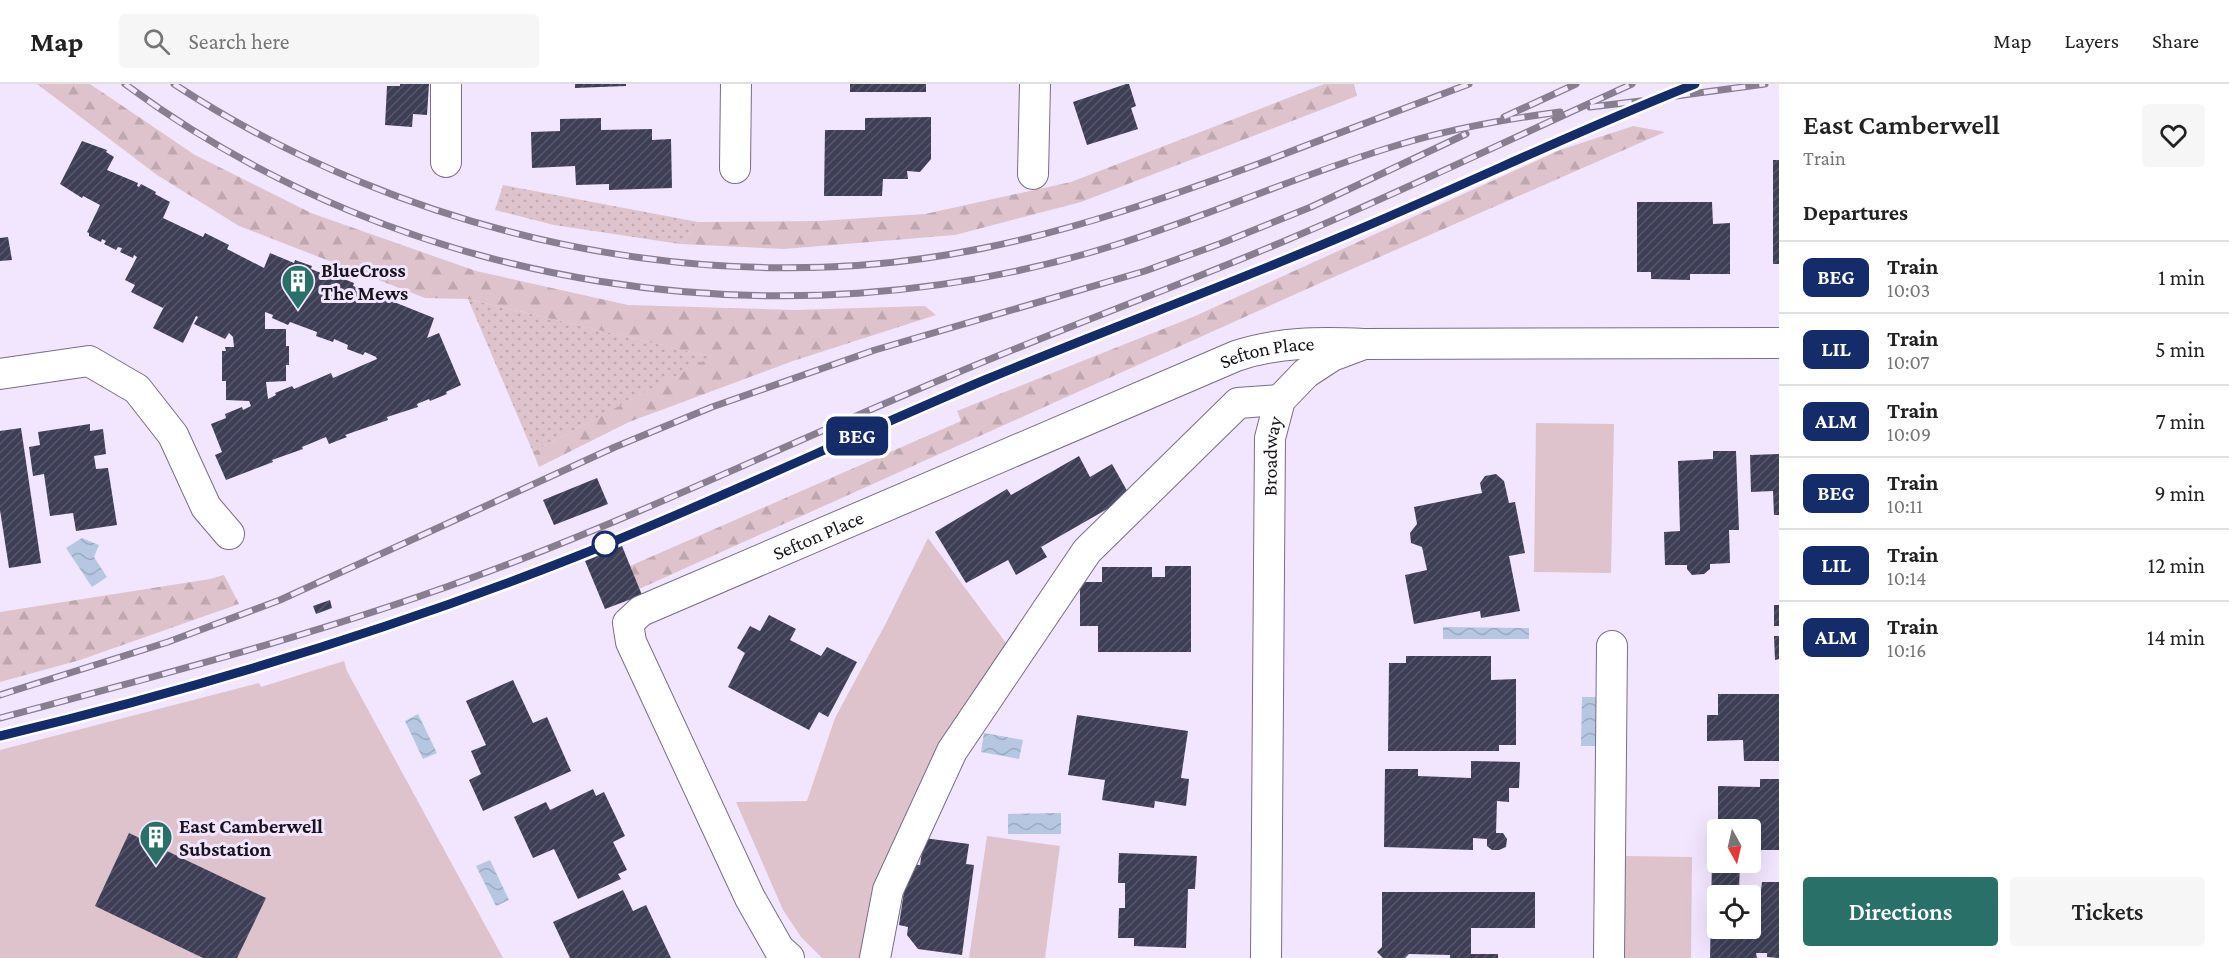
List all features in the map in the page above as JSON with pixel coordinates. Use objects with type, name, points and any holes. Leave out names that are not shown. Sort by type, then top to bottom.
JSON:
[{"type":"street","points":[[446,84],[446,162]]},
{"type":"street","points":[[735,168],[736,84]]},
{"type":"street","points":[[1033,174],[1035,84]]},
{"type":"street","name":"Broadway","points":[[1266,958],[1270,438],[1280,400],[1306,373],[1332,356],[1364,344],[1779,343]]},
{"type":"street","name":"Sefton Place","points":[[789,958],[779,949],[750,898],[631,642],[628,623],[632,617],[641,611],[1236,356],[1280,345],[1364,344]]},
{"type":"street","points":[[0,374],[88,361],[137,389],[173,435],[206,507],[229,534]]},
{"type":"street","points":[[875,958],[888,890],[952,751],[1088,551],[1238,403],[1280,400]]},
{"type":"street","points":[[1609,958],[1612,646]]},
{"type":"green space","points":[[37,84],[90,84],[195,155],[311,213],[476,271],[628,305],[795,310],[925,306],[936,315],[793,361],[629,422],[539,467],[533,452],[711,357],[468,299],[425,298],[239,226],[157,175]]},
{"type":"green space","points":[[1324,84],[1354,84],[1357,96],[1081,202],[955,235],[784,249],[680,244],[698,222],[819,221],[925,214],[1071,182]]},
{"type":"green space","points":[[1633,126],[1665,132],[1327,280],[639,589],[630,566],[961,421],[957,411],[1193,317],[1560,150]]},
{"type":"green space","points":[[503,185],[698,222],[680,244],[554,225],[495,210]]},
{"type":"green space","points":[[468,299],[712,357],[533,452]]},
{"type":"green space","points":[[1536,423],[1614,424],[1611,573],[1534,572]]},
{"type":"green space","points":[[928,538],[1006,643],[961,723],[864,958],[822,958],[801,937],[783,910],[736,802],[807,801],[835,718]]},
{"type":"green space","points":[[224,575],[239,604],[80,660],[0,682],[0,612]]},
{"type":"green space","points":[[344,661],[347,671],[503,958],[0,958],[0,750],[259,683],[261,687]]},
{"type":"green space","points":[[987,836],[1060,846],[1045,958],[969,958]]},
{"type":"green space","points":[[1625,856],[1692,857],[1691,958],[1624,958]]},
{"type":"water","points":[[82,538],[99,545],[94,557],[107,577],[92,587],[66,548]]},
{"type":"water","points":[[1443,627],[1529,628],[1529,639],[1443,639]]},
{"type":"water","points":[[1582,697],[1597,697],[1597,746],[1581,746]]},
{"type":"water","points":[[418,714],[437,753],[423,759],[405,721]]},
{"type":"water","points":[[984,733],[1023,740],[1019,759],[981,752]]},
{"type":"water","points":[[1061,813],[1061,834],[1008,834],[1008,814]]},
{"type":"water","points":[[490,860],[509,900],[496,906],[476,866]]},
{"type":"building","points":[[400,84],[429,84],[427,115],[413,114],[412,127],[385,125],[387,86],[400,86]]},
{"type":"building","points":[[575,84],[626,84],[626,86],[575,88]]},
{"type":"building","points":[[850,84],[926,84],[926,92],[850,92]]},
{"type":"building","points":[[1129,84],[1136,106],[1131,108],[1138,129],[1087,145],[1073,102]]},
{"type":"building","points":[[931,117],[931,159],[920,172],[907,171],[908,179],[883,179],[882,196],[824,196],[825,130],[865,130],[865,118]]},
{"type":"building","points":[[601,118],[601,130],[652,129],[652,140],[671,139],[672,188],[609,190],[609,184],[576,185],[575,166],[532,168],[531,132],[560,131],[560,119]]},
{"type":"building","name":"BlueCross The Mews","points":[[82,141],[107,150],[106,152],[114,157],[107,170],[138,183],[139,187],[141,184],[170,202],[163,218],[203,237],[205,233],[229,245],[227,249],[264,268],[270,253],[294,263],[295,260],[312,266],[311,269],[354,283],[353,286],[377,295],[378,293],[434,318],[427,338],[439,333],[461,385],[446,392],[447,394],[417,404],[418,407],[387,417],[388,420],[345,435],[347,437],[329,444],[326,437],[302,447],[303,449],[272,460],[273,462],[226,480],[215,455],[222,452],[211,424],[226,418],[225,414],[251,406],[249,401],[226,400],[226,381],[222,381],[222,351],[226,351],[225,347],[234,347],[233,337],[229,333],[225,339],[194,324],[198,317],[196,316],[183,343],[153,328],[167,301],[163,308],[131,292],[135,285],[125,280],[137,257],[134,255],[133,258],[120,252],[122,248],[118,247],[116,250],[104,244],[106,241],[102,239],[101,242],[89,236],[87,232],[100,205],[83,196],[82,198],[60,184]],"holes":[[[265,312],[273,315],[272,318],[288,325],[290,322],[317,332],[316,336],[333,342],[334,339],[348,345],[347,349],[363,355],[365,352],[377,359],[333,378],[331,373],[294,389],[292,386],[275,393],[276,395],[268,399],[266,382],[286,381],[286,365],[289,365],[286,329],[265,329]]]},
{"type":"building","points":[[1773,160],[1779,160],[1779,264],[1773,264]]},
{"type":"building","points":[[1637,202],[1712,202],[1713,224],[1730,223],[1730,274],[1690,274],[1690,280],[1651,279],[1651,272],[1637,272]]},
{"type":"building","points":[[8,237],[12,260],[0,261],[0,238]]},
{"type":"building","points":[[90,424],[90,431],[103,429],[106,454],[94,456],[96,469],[108,468],[117,525],[76,531],[73,513],[50,516],[44,474],[33,476],[29,447],[40,445],[38,432]]},
{"type":"building","points":[[21,428],[41,563],[9,568],[0,510],[0,431]]},
{"type":"building","points":[[1713,451],[1736,451],[1739,530],[1729,530],[1730,563],[1710,564],[1710,569],[1704,574],[1692,575],[1687,565],[1665,565],[1664,532],[1680,531],[1678,461],[1713,459]]},
{"type":"building","points":[[1779,454],[1779,515],[1774,515],[1773,491],[1751,492],[1750,455]]},
{"type":"building","points":[[1079,456],[1090,477],[1112,464],[1130,496],[1041,547],[1047,557],[1016,575],[1008,560],[966,583],[935,532],[1007,489],[1011,495]]},
{"type":"building","points":[[1496,474],[1504,481],[1509,503],[1515,502],[1525,553],[1509,556],[1520,611],[1481,618],[1480,611],[1414,624],[1405,575],[1427,570],[1422,547],[1411,543],[1410,533],[1417,524],[1414,507],[1482,493],[1480,483],[1485,476]]},
{"type":"building","points":[[597,478],[608,504],[554,525],[543,500]]},
{"type":"building","points":[[622,546],[642,595],[605,609],[585,561]]},
{"type":"building","points":[[1165,566],[1191,566],[1191,652],[1098,652],[1098,626],[1080,626],[1080,582],[1102,582],[1102,567],[1152,567],[1152,577],[1165,577]]},
{"type":"building","points":[[330,600],[332,608],[316,614],[313,606]]},
{"type":"building","points":[[1774,605],[1779,605],[1779,626],[1774,626]]},
{"type":"building","points":[[769,615],[796,629],[790,640],[821,656],[827,647],[857,662],[828,717],[819,712],[809,730],[728,687],[745,653],[737,648],[750,626],[760,631]]},
{"type":"building","points":[[1774,636],[1779,636],[1779,659],[1775,660]]},
{"type":"building","points":[[1406,656],[1491,656],[1491,680],[1516,679],[1516,745],[1499,745],[1499,751],[1388,751],[1389,663],[1406,663]]},
{"type":"building","points":[[513,680],[533,723],[547,717],[571,771],[483,811],[469,780],[481,774],[471,751],[486,745],[466,701]]},
{"type":"building","points":[[1718,694],[1779,694],[1779,761],[1744,761],[1743,740],[1707,741],[1707,715],[1718,715]]},
{"type":"building","points":[[1077,715],[1188,731],[1181,778],[1189,779],[1186,806],[1155,801],[1154,808],[1102,800],[1105,780],[1068,775]]},
{"type":"building","points":[[1471,761],[1520,762],[1519,788],[1509,788],[1509,802],[1497,801],[1496,833],[1503,833],[1507,839],[1506,847],[1492,850],[1487,846],[1487,839],[1473,838],[1473,850],[1384,847],[1385,769],[1418,769],[1418,776],[1471,778]]},
{"type":"building","points":[[1760,779],[1779,779],[1779,850],[1761,850],[1761,819],[1718,819],[1718,786],[1760,787]]},
{"type":"building","points":[[593,789],[596,796],[604,792],[625,836],[613,842],[627,870],[618,874],[621,879],[578,899],[554,849],[533,858],[514,817],[546,802],[550,810]]},
{"type":"building","name":"East Camberwell Substation","points":[[129,833],[266,898],[237,958],[203,958],[95,906]]},
{"type":"building","points":[[924,838],[969,844],[966,864],[974,865],[962,955],[918,949],[907,935],[908,927],[899,925],[908,864],[920,865]]},
{"type":"building","points":[[1119,853],[1197,856],[1195,889],[1188,889],[1186,948],[1134,946],[1134,938],[1118,938],[1119,908],[1125,908],[1125,883],[1118,883]]},
{"type":"building","points":[[1712,873],[1740,873],[1739,885],[1712,885]]},
{"type":"building","points":[[1762,882],[1779,882],[1779,958],[1767,957],[1767,953],[1756,953],[1757,958],[1710,958],[1710,939],[1761,939]]},
{"type":"building","points":[[623,890],[633,911],[646,905],[671,958],[570,958],[553,922]]},
{"type":"building","points":[[1382,892],[1535,892],[1535,928],[1471,928],[1471,954],[1498,954],[1498,958],[1450,958],[1450,955],[1409,954],[1405,958],[1383,958],[1377,952],[1382,947]]},
{"type":"railway","points":[[125,84],[234,155],[351,211],[473,253],[599,281],[728,295],[858,293],[986,277],[1112,246],[1184,222],[1362,156],[1418,139],[1478,125],[1560,112]]},
{"type":"railway","points":[[174,84],[264,137],[360,182],[460,218],[563,244],[668,261],[774,268],[880,264],[984,248],[1054,232],[1258,164],[1469,84]]},
{"type":"railway","points":[[1504,117],[1576,84]]},
{"type":"railway","points":[[0,718],[313,631],[437,590],[555,546],[895,399],[1287,240],[1632,84]]},
{"type":"railway","points":[[0,736],[119,706],[298,656],[415,617],[538,571],[667,518],[987,379],[1334,240],[1695,84]]},
{"type":"railway","points":[[1676,96],[1765,84]]},
{"type":"railway","points":[[1590,107],[1641,101]]},
{"type":"railway","points":[[0,695],[168,642],[280,600],[615,447],[712,407],[875,350],[1145,271],[1222,243],[1311,207],[1466,134]]},
{"type":"train","name":"BEG","points":[[0,736],[251,669],[470,597],[638,531],[988,379],[1329,242],[1483,177],[1598,123],[1695,84]]},
{"type":"place","name":"BlueCross The Mews","points":[[298,310]]},
{"type":"place","name":"East Camberwell Substation","points":[[156,866]]}]
